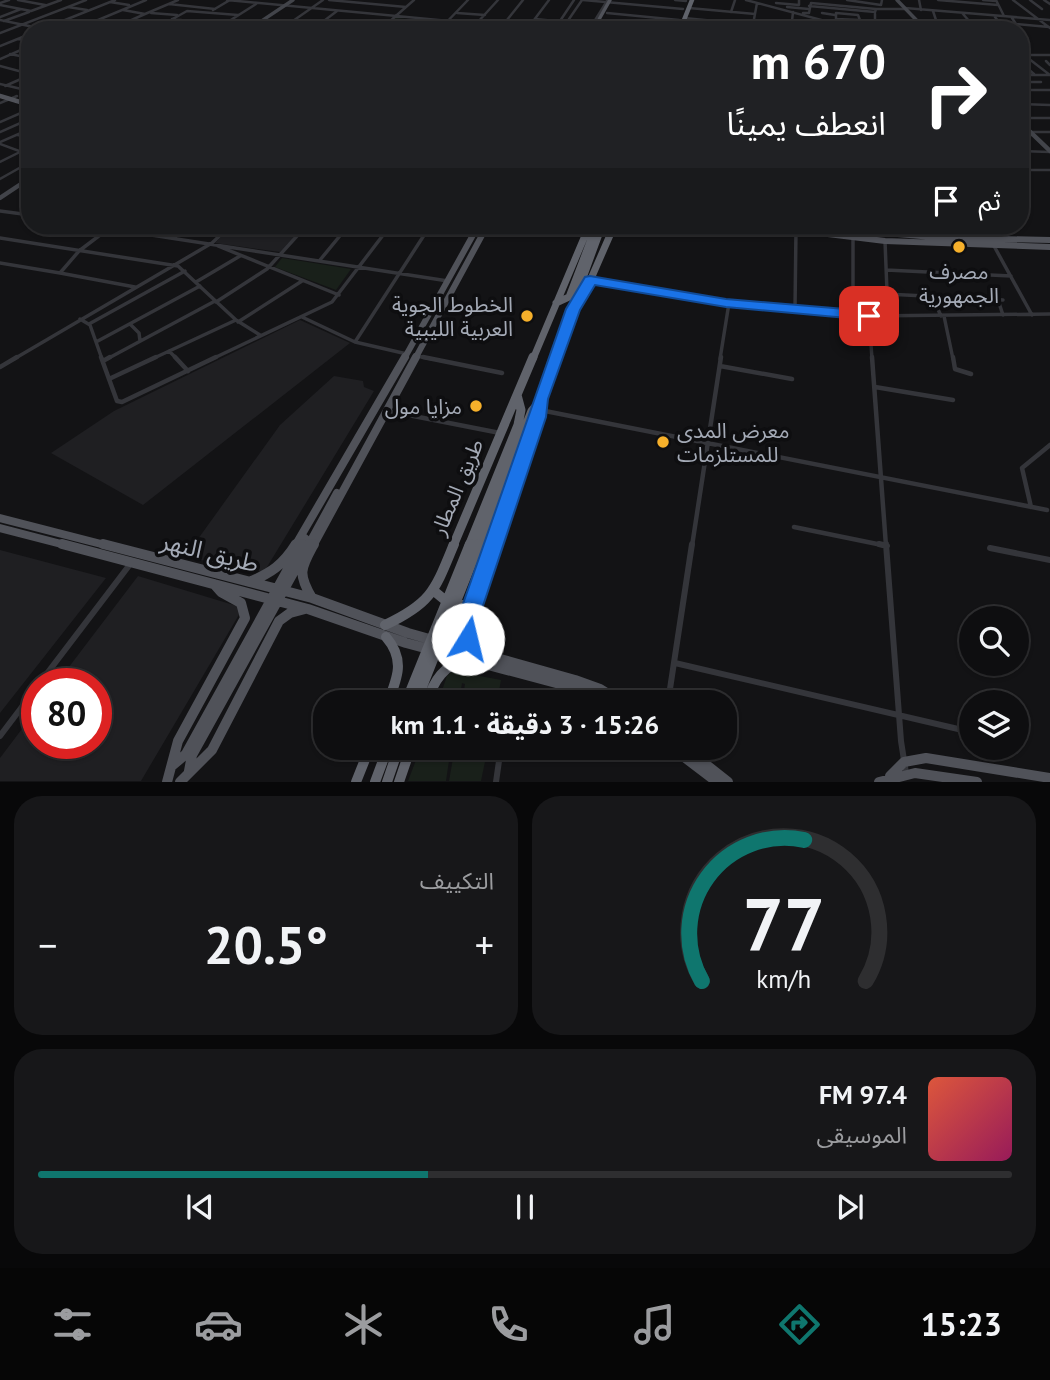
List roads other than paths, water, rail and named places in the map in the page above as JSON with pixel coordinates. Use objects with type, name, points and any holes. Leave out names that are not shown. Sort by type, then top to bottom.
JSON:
[{"type":"highway","points":[[682,19],[688,0]]},
{"type":"highway","name":"طريق المطار","points":[[385,625],[413,612],[434,591],[585,235]]},
{"type":"highway","points":[[556,303],[569,297],[593,235]]},
{"type":"highway","points":[[577,303],[576,297],[599,235]]},
{"type":"highway","points":[[479,653],[470,644],[467,633],[473,605],[539,406],[577,303],[610,235]]},
{"type":"highway","points":[[411,690],[518,425],[521,410],[517,395]]},
{"type":"highway","points":[[421,690],[532,411],[539,406]]},
{"type":"highway","points":[[434,591],[441,600],[453,606],[473,605]]},
{"type":"highway","points":[[386,637],[400,657],[400,670],[393,690]]},
{"type":"highway","points":[[432,690],[443,669],[467,659]]},
{"type":"highway","points":[[396,683],[414,679],[424,684],[426,690]]},
{"type":"highway","points":[[356,782],[365,760]]},
{"type":"highway","points":[[375,782],[383,760]]},
{"type":"highway","points":[[387,782],[395,760]]},
{"type":"highway","points":[[399,782],[407,760]]},
{"type":"main road","points":[[261,21],[293,0]]},
{"type":"main road","points":[[897,0],[917,21]]},
{"type":"main road","points":[[600,21],[607,13],[610,1]]},
{"type":"main road","points":[[598,21],[610,1]]},
{"type":"main road","points":[[0,93],[21,99]]},
{"type":"main road","points":[[0,93],[21,102]]},
{"type":"main road","points":[[1029,130],[1050,152]]},
{"type":"main road","points":[[0,198],[21,184]]},
{"type":"main road","points":[[180,782],[212,750],[279,621],[310,604],[301,577],[302,567],[417,356],[474,235]]},
{"type":"main road","points":[[248,582],[267,576],[282,565],[356,443],[447,281],[481,235]]},
{"type":"main road","points":[[845,235],[1050,240]]},
{"type":"main road","points":[[875,235],[915,243]]},
{"type":"main road","points":[[935,237],[883,237],[915,243],[1050,247]]},
{"type":"main road","points":[[377,406],[387,411]]},
{"type":"main road","points":[[173,765],[184,758],[242,656],[354,454],[356,443]]},
{"type":"main road","points":[[302,548],[360,454],[368,447]]},
{"type":"main road","name":"طريق النهر","points":[[0,519],[248,582],[310,604],[386,637],[407,638]]},
{"type":"main road","name":"طريق النهر","points":[[0,528],[214,583],[310,604],[385,625],[407,638]]},
{"type":"main road","points":[[167,782],[178,741],[245,618],[241,603],[220,592],[214,583]]},
{"type":"main road","points":[[407,638],[479,653],[588,684],[599,690]]},
{"type":"main road","points":[[407,638],[467,659],[578,690]]},
{"type":"main road","points":[[189,771],[192,755],[242,656]]},
{"type":"main road","points":[[879,782],[918,758],[933,758],[1050,778]]},
{"type":"main road","points":[[688,760],[717,782]]},
{"type":"main road","points":[[700,760],[728,782]]},
{"type":"main road","points":[[905,768],[977,782]]},
{"type":"street","points":[[0,4],[9,0]]},
{"type":"street","points":[[18,0],[46,5]]},
{"type":"street","points":[[34,3],[42,0]]},
{"type":"street","points":[[1,16],[31,11],[61,0]]},
{"type":"street","points":[[30,21],[86,0]]},
{"type":"street","points":[[61,21],[115,0]]},
{"type":"street","points":[[96,21],[146,0]]},
{"type":"street","points":[[129,21],[178,0]]},
{"type":"street","points":[[209,13],[229,0],[448,21],[468,0]]},
{"type":"street","points":[[292,21],[323,0]]},
{"type":"street","points":[[329,0],[406,7]]},
{"type":"street","points":[[379,4],[384,0]]},
{"type":"street","points":[[390,21],[414,0]]},
{"type":"street","points":[[480,21],[498,0]]},
{"type":"street","points":[[506,21],[523,0]]},
{"type":"street","points":[[535,19],[549,0]]},
{"type":"street","points":[[535,19],[559,21],[574,0]]},
{"type":"street","points":[[568,21],[583,0],[755,14]]},
{"type":"street","points":[[675,0],[688,0]]},
{"type":"street","points":[[731,12],[735,0]]},
{"type":"street","points":[[748,0],[793,12],[802,12],[809,8],[875,12],[876,9]]},
{"type":"street","points":[[775,8],[776,1],[798,5],[799,0]]},
{"type":"street","points":[[835,0],[835,5]]},
{"type":"street","points":[[847,0],[881,5],[882,0]]},
{"type":"street","points":[[919,0],[921,10]]},
{"type":"street","points":[[983,0],[997,2]]},
{"type":"street","points":[[1015,0],[1050,27]]},
{"type":"street","points":[[1030,0],[1042,9]]},
{"type":"street","points":[[1044,0],[1050,1]]},
{"type":"street","points":[[809,8],[811,1],[876,9],[1050,20]]},
{"type":"street","points":[[939,11],[938,1],[997,2]]},
{"type":"street","points":[[109,2],[132,5]]},
{"type":"street","points":[[997,2],[1004,17]]},
{"type":"street","points":[[229,21],[258,3]]},
{"type":"street","points":[[754,21],[758,3]]},
{"type":"street","points":[[0,4],[31,11]]},
{"type":"street","points":[[169,4],[215,9]]},
{"type":"street","points":[[956,4],[958,13]]},
{"type":"street","points":[[972,6],[975,14]]},
{"type":"street","points":[[1,16],[9,7]]},
{"type":"street","points":[[68,7],[88,10]]},
{"type":"street","points":[[169,21],[193,7]]},
{"type":"street","points":[[787,7],[827,21]]},
{"type":"street","points":[[1,16],[22,9]]},
{"type":"street","points":[[122,10],[178,16]]},
{"type":"street","points":[[325,20],[337,10]]},
{"type":"street","points":[[187,11],[238,15]]},
{"type":"street","points":[[933,11],[937,21]]},
{"type":"street","points":[[792,21],[793,12]]},
{"type":"street","points":[[456,13],[485,15]]},
{"type":"street","points":[[607,13],[706,21]]},
{"type":"street","points":[[822,13],[835,16],[860,20],[858,15],[835,16],[831,21]]},
{"type":"street","points":[[963,13],[970,21]]},
{"type":"street","points":[[1032,14],[1032,19]]},
{"type":"street","points":[[875,15],[875,21]]},
{"type":"street","points":[[1,16],[21,24]]},
{"type":"street","points":[[995,16],[999,21]]},
{"type":"street","points":[[172,19],[189,21]]},
{"type":"street","points":[[325,20],[340,21]]},
{"type":"street","points":[[0,31],[21,24]]},
{"type":"street","points":[[1029,25],[1050,27]]},
{"type":"street","points":[[0,46],[21,37]]},
{"type":"street","points":[[17,39],[21,41]]},
{"type":"street","points":[[0,59],[21,48]]},
{"type":"street","points":[[1029,50],[1035,55]]},
{"type":"street","points":[[10,54],[21,56]]},
{"type":"street","points":[[1029,55],[1050,55]]},
{"type":"street","points":[[1029,60],[1050,75]]},
{"type":"street","points":[[1046,61],[1050,65]]},
{"type":"street","points":[[0,66],[21,72]]},
{"type":"street","points":[[1029,70],[1035,75]]},
{"type":"street","points":[[1029,75],[1050,75]]},
{"type":"street","points":[[2,85],[21,78]]},
{"type":"street","points":[[1029,83],[1041,82]]},
{"type":"street","points":[[2,85],[21,89]]},
{"type":"street","points":[[1029,90],[1050,90]]},
{"type":"street","points":[[0,103],[17,96]]},
{"type":"street","points":[[1029,104],[1050,105]]},
{"type":"street","points":[[0,122],[21,111]]},
{"type":"street","points":[[12,117],[21,119]]},
{"type":"street","points":[[1029,119],[1050,118]]},
{"type":"street","points":[[0,132],[21,123]]},
{"type":"street","points":[[1029,134],[1050,132]]},
{"type":"street","points":[[0,143],[21,133]]},
{"type":"street","points":[[17,135],[21,136]]},
{"type":"street","points":[[0,143],[21,152]]},
{"type":"street","points":[[0,152],[9,147]]},
{"type":"street","points":[[1029,151],[1050,152]]},
{"type":"street","points":[[0,162],[21,152]]},
{"type":"street","points":[[0,179],[21,167]]},
{"type":"street","points":[[1029,170],[1050,170]]},
{"type":"street","points":[[0,211],[21,214]]},
{"type":"street","points":[[60,272],[79,251],[100,235]]},
{"type":"street","points":[[157,235],[447,281]]},
{"type":"street","points":[[174,238],[177,235]]},
{"type":"street","points":[[0,367],[219,235]]},
{"type":"street","points":[[103,362],[216,301],[269,267],[298,235]]},
{"type":"street","points":[[319,261],[341,235]]},
{"type":"street","points":[[80,319],[89,324],[117,401],[121,402],[332,302],[383,235]]},
{"type":"street","points":[[355,342],[424,235]]},
{"type":"street","points":[[795,309],[796,235]]},
{"type":"street","points":[[966,235],[968,239]]},
{"type":"street","points":[[853,237],[853,314]]},
{"type":"street","points":[[886,237],[888,317]]},
{"type":"street","points":[[0,238],[173,265],[186,271],[237,321],[261,336]]},
{"type":"street","points":[[0,244],[6,239]]},
{"type":"street","points":[[210,243],[339,295]]},
{"type":"street","points":[[995,246],[1032,315]]},
{"type":"street","points":[[196,282],[240,256]]},
{"type":"street","points":[[0,263],[135,287]]},
{"type":"street","points":[[886,270],[1011,276]]},
{"type":"street","points":[[89,324],[186,271]]},
{"type":"street","points":[[590,280],[729,303],[869,316],[1050,314]]},
{"type":"street","points":[[109,379],[237,321],[303,281]]},
{"type":"street","points":[[96,342],[200,286]]},
{"type":"street","points":[[853,292],[886,296],[1000,300],[1003,315]]},
{"type":"street","points":[[932,296],[942,316],[955,369],[971,374]]},
{"type":"street","points":[[670,690],[729,303]]},
{"type":"street","points":[[869,316],[905,768]]},
{"type":"street","points":[[302,317],[355,342],[407,354]]},
{"type":"street","points":[[130,324],[139,333],[149,336]]},
{"type":"street","points":[[139,333],[140,341]]},
{"type":"street","points":[[169,351],[188,371]]},
{"type":"street","points":[[417,356],[502,373]]},
{"type":"street","points":[[720,366],[792,379]]},
{"type":"street","points":[[875,387],[953,400]]},
{"type":"street","points":[[539,406],[708,444],[1047,510]]},
{"type":"street","points":[[387,411],[501,433]]},
{"type":"street","points":[[1031,507],[1022,468],[1050,445]]},
{"type":"street","points":[[794,527],[887,546]]},
{"type":"street","points":[[990,548],[1050,560]]},
{"type":"street","points":[[52,668],[132,562]]},
{"type":"street","points":[[675,663],[959,729]]},
{"type":"street","points":[[0,736],[21,708]]},
{"type":"street","points":[[496,782],[499,760]]},
{"type":"place","name":"مصرف الجمهورية","points":[[959,247]]},
{"type":"place","name":"الخطوط الجوية العربية الليبية","points":[[527,316]]},
{"type":"place","name":"مزايا مول","points":[[476,406]]},
{"type":"place","name":"معرض المدى للمستلزمات","points":[[663,442]]}]
